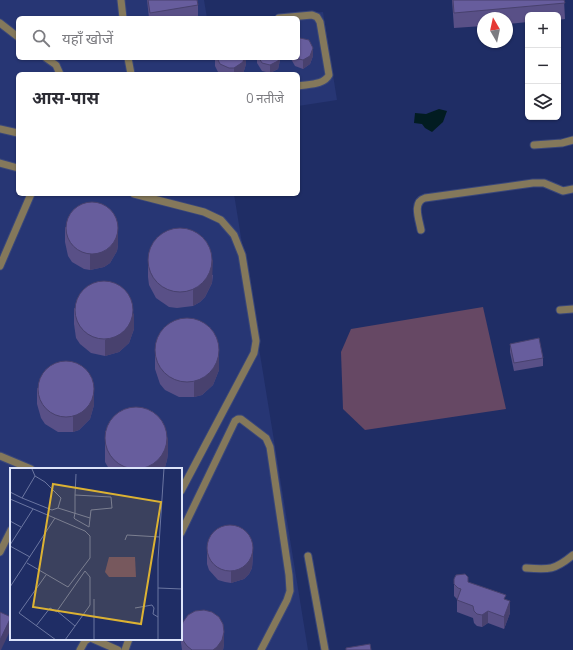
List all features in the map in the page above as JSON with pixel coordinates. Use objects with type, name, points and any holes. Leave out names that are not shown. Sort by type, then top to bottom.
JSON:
[{"type":"lane","points":[[121,0],[123,16]]},
{"type":"lane","points":[[300,16],[312,15],[317,17],[320,22],[329,75],[327,80],[300,86]]},
{"type":"lane","points":[[0,23],[16,35]]},
{"type":"lane","points":[[49,60],[56,65],[59,72]]},
{"type":"lane","points":[[128,60],[131,72]]},
{"type":"lane","points":[[0,129],[16,133]]},
{"type":"lane","points":[[534,145],[562,143],[573,140]]},
{"type":"lane","points":[[0,163],[16,167]]},
{"type":"lane","points":[[421,230],[418,203],[420,200],[426,198],[533,183],[544,183],[563,191],[573,189]]},
{"type":"lane","points":[[0,266],[30,196]]},
{"type":"lane","points":[[142,196],[204,212],[221,220],[234,235],[242,254],[256,341],[254,354],[182,489]]},
{"type":"lane","points":[[560,310],[573,309]]},
{"type":"lane","points":[[182,531],[235,421],[241,419],[266,438],[270,447],[289,575],[290,591],[287,600],[261,650]]},
{"type":"lane","points":[[0,456],[30,468]]},
{"type":"lane","points":[[0,552],[10,532]]},
{"type":"lane","points":[[526,568],[542,570],[551,569],[560,565],[573,555]]},
{"type":"lane","points":[[308,556],[325,650]]},
{"type":"lane","points":[[80,650],[86,640]]},
{"type":"lane","points":[[95,640],[118,650]]},
{"type":"lane","points":[[125,650],[129,640]]},
{"type":"shaded area","points":[[0,0],[204,0],[207,16],[16,16],[16,60],[300,60],[300,16],[275,16],[323,12],[337,100],[300,106],[300,72],[16,72],[16,196],[234,196],[308,650],[0,650]]},
{"type":"shaded area","points":[[439,109],[447,111],[443,122],[432,132],[425,128],[422,124],[414,123],[415,113],[426,114]]},
{"type":"shaded area","points":[[483,307],[506,409],[365,430],[343,409],[341,352],[351,329]]},
{"type":"building","points":[[148,0],[197,0],[198,5],[150,13]]},
{"type":"building","points":[[453,0],[564,0],[565,3],[454,13]]},
{"type":"building","points":[[300,38],[309,40],[313,48],[310,56],[303,60],[300,59]]},
{"type":"building","points":[[218,60],[244,60],[243,62],[234,68],[229,68],[220,64]]},
{"type":"building","points":[[260,60],[278,60],[270,65],[262,63]]},
{"type":"building","points":[[87,202],[97,202],[111,209],[118,223],[118,233],[111,247],[97,254],[87,254],[77,250],[70,243],[66,233],[66,223],[70,213],[77,206]]},
{"type":"building","points":[[174,228],[186,228],[203,237],[210,248],[212,260],[210,272],[203,283],[186,292],[174,292],[162,287],[153,278],[148,266],[148,254],[153,242],[162,233]]},
{"type":"building","points":[[98,281],[110,281],[120,285],[129,294],[133,304],[133,316],[125,331],[110,339],[98,339],[88,335],[79,326],[75,316],[75,304],[79,294],[88,285]]},
{"type":"building","points":[[187,318],[205,324],[213,332],[219,350],[213,368],[205,376],[187,382],[169,376],[161,368],[155,350],[161,332],[169,324]]},
{"type":"building","points":[[539,338],[543,358],[514,363],[510,344]]},
{"type":"building","points":[[66,361],[77,363],[86,369],[92,378],[94,389],[92,400],[86,409],[77,415],[66,417],[55,415],[46,409],[40,400],[38,389],[40,378],[46,369],[55,363]]},
{"type":"building","points":[[130,407],[142,407],[153,412],[162,421],[167,432],[167,444],[162,455],[153,464],[145,468],[127,468],[119,464],[110,455],[105,444],[105,432],[110,421],[119,412]]},
{"type":"building","points":[[230,525],[243,529],[249,535],[253,548],[249,561],[243,567],[230,571],[217,567],[211,561],[207,548],[211,535],[217,529]]},
{"type":"building","points":[[465,574],[468,577],[468,582],[506,595],[504,599],[510,601],[504,617],[488,611],[482,615],[477,614],[474,611],[473,606],[457,600],[461,589],[454,584],[454,579],[456,575]]},
{"type":"building","points":[[204,610],[212,612],[219,617],[223,624],[224,632],[222,640],[213,650],[192,650],[182,639],[183,622],[188,615],[195,611]]},
{"type":"building","points":[[0,612],[10,617],[10,619],[0,640]]},
{"type":"building","points":[[370,644],[371,650],[346,650],[346,648]]}]
